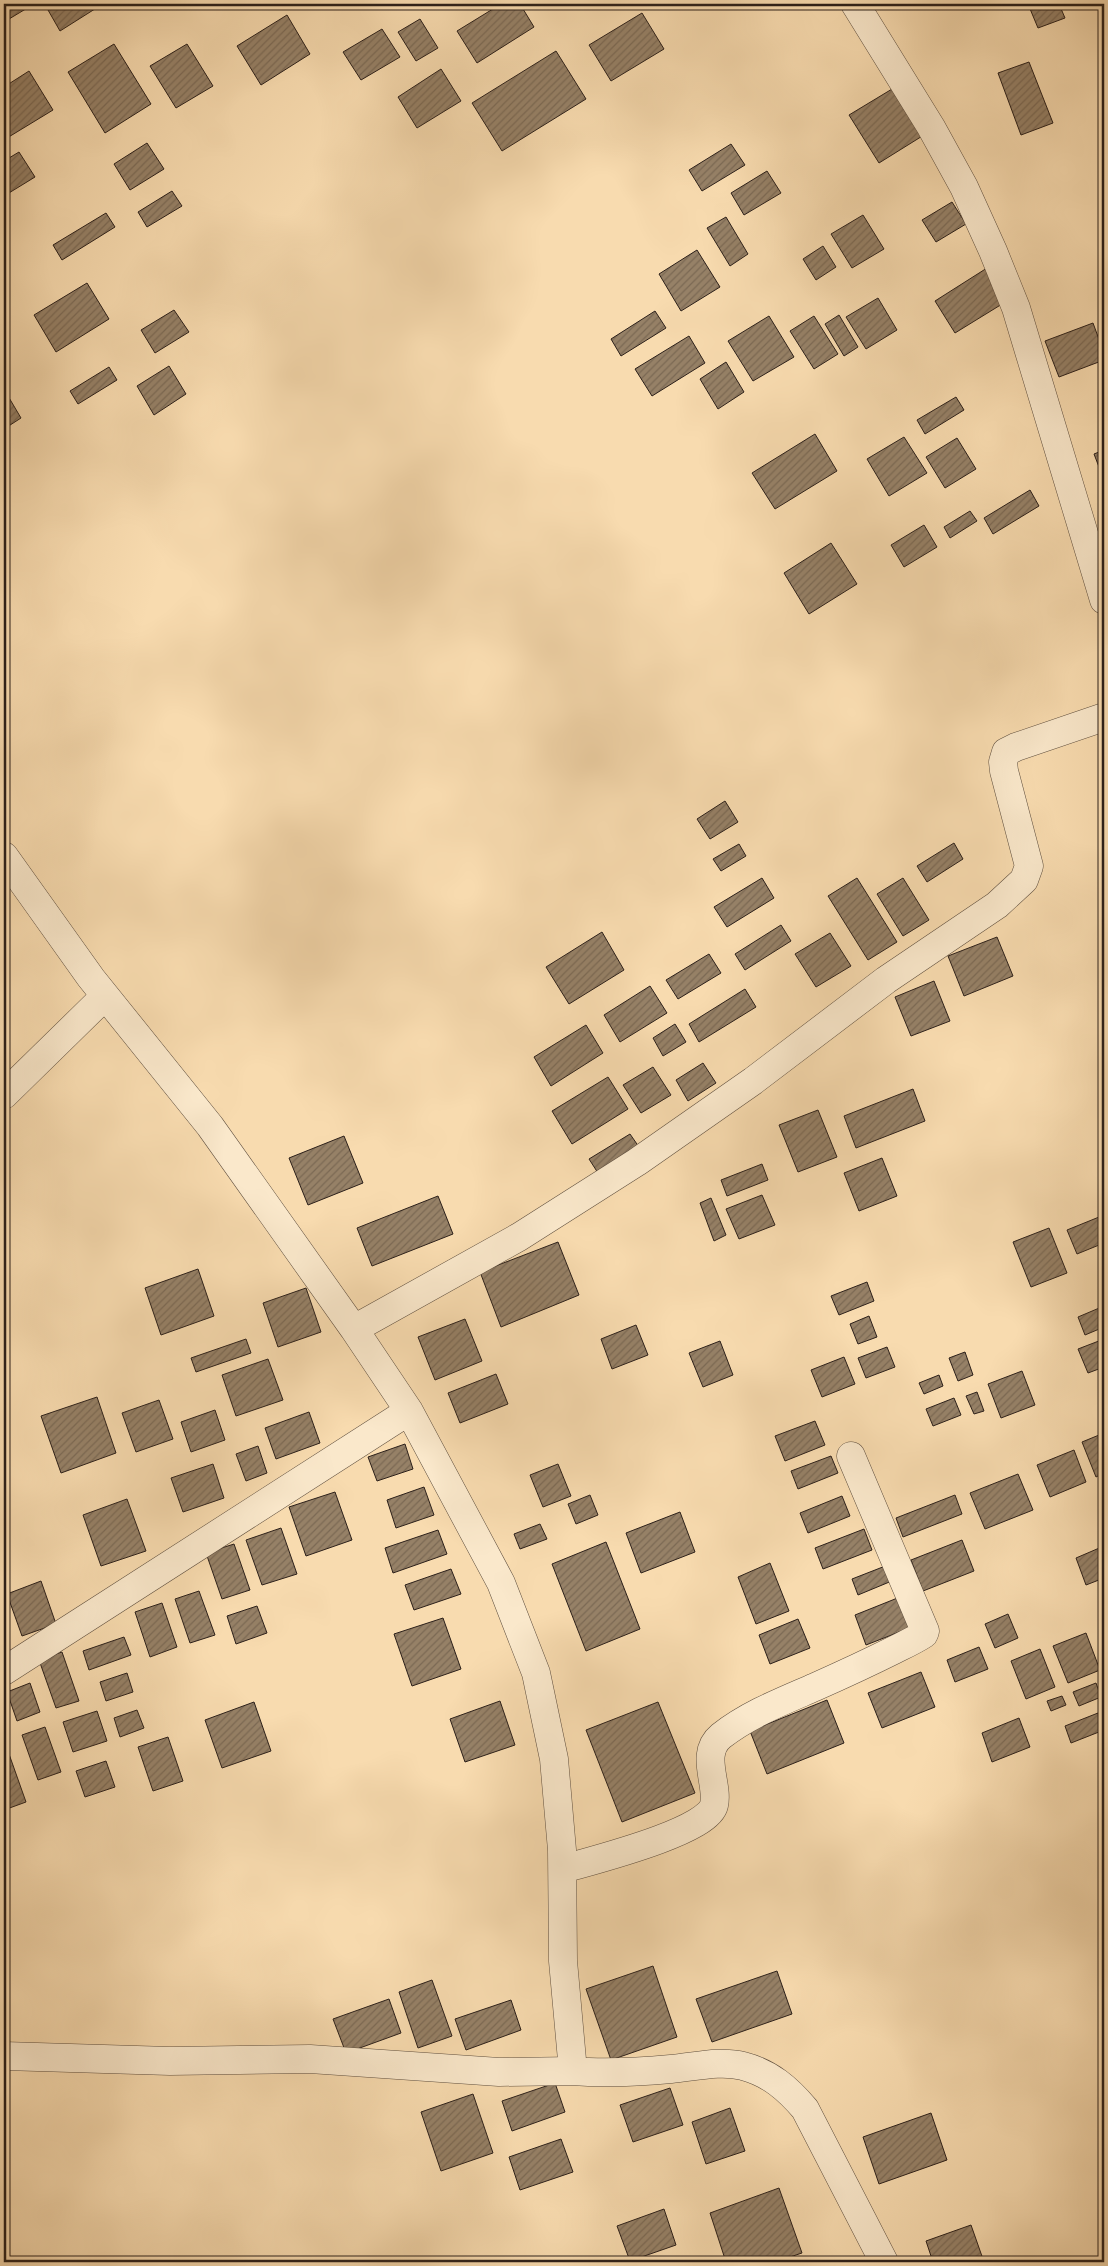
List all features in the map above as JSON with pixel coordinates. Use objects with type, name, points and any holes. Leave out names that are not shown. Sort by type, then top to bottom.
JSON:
[{"type":"street","points":[[855,4],[931,127],[964,187],[993,251],[1016,308],[1095,541],[1104,600]]},
{"type":"street","points":[[354,1329],[519,1237],[637,1162],[753,1081],[886,980],[996,904],[1024,880],[1029,866],[1004,771],[1003,762],[1006,752],[1016,746],[1104,717]]},
{"type":"street","points":[[4,856],[105,996],[210,1126],[354,1329],[409,1411],[501,1583],[536,1673],[554,1759],[563,1876],[563,1961],[566,2019],[572,2071]]},
{"type":"street","points":[[4,1095],[105,996]]},
{"type":"street","points":[[4,1671],[409,1411]]},
{"type":"street","points":[[563,1876],[650,1844],[703,1818],[711,1811],[714,1804],[711,1765],[712,1749],[720,1737],[763,1709],[855,1670],[924,1634],[925,1631],[851,1456]]},
{"type":"street","points":[[4,2056],[170,2061],[310,2059],[499,2072],[572,2071],[629,2073],[718,2064],[743,2066],[768,2076],[788,2089],[805,2108],[884,2262]]},
{"type":"building","points":[[4,4],[34,4],[4,22]]},
{"type":"building","points":[[58,4],[96,4],[98,7],[60,31],[48,10]]},
{"type":"building","points":[[501,4],[520,4],[534,27],[477,63],[457,31]]},
{"type":"building","points":[[1028,4],[1059,4],[1065,18],[1038,28]]},
{"type":"building","points":[[642,13],[664,49],[611,81],[589,45]]},
{"type":"building","points":[[287,15],[310,54],[261,85],[237,46]]},
{"type":"building","points":[[420,19],[438,48],[416,61],[398,32]]},
{"type":"building","points":[[382,29],[400,57],[361,80],[343,52]]},
{"type":"building","points":[[114,44],[151,104],[105,133],[68,72]]},
{"type":"building","points":[[187,44],[213,86],[176,108],[150,66]]},
{"type":"building","points":[[556,51],[586,99],[502,151],[472,103]]},
{"type":"building","points":[[1029,62],[1053,123],[1021,135],[998,73]]},
{"type":"building","points":[[441,69],[461,101],[417,128],[398,97]]},
{"type":"building","points":[[29,71],[53,110],[7,138],[4,132],[4,87]]},
{"type":"building","points":[[902,83],[932,130],[879,163],[849,115]]},
{"type":"building","points":[[147,143],[164,169],[130,190],[114,164]]},
{"type":"building","points":[[731,144],[745,165],[702,191],[689,170]]},
{"type":"building","points":[[19,152],[35,177],[4,196],[4,161]]},
{"type":"building","points":[[767,171],[781,193],[744,215],[731,193]]},
{"type":"building","points":[[172,191],[182,206],[147,227],[138,212]]},
{"type":"building","points":[[952,202],[966,224],[936,242],[922,220]]},
{"type":"building","points":[[106,213],[115,227],[62,260],[53,245]]},
{"type":"building","points":[[863,215],[884,249],[852,268],[831,234]]},
{"type":"building","points":[[726,217],[748,254],[730,266],[707,228]]},
{"type":"building","points":[[823,246],[836,267],[816,280],[803,259]]},
{"type":"building","points":[[697,250],[720,287],[681,311],[659,274]]},
{"type":"building","points":[[987,268],[1007,301],[955,333],[935,301]]},
{"type":"building","points":[[87,283],[109,319],[56,352],[34,315]]},
{"type":"building","points":[[878,298],[897,330],[866,349],[846,317]]},
{"type":"building","points":[[174,310],[189,332],[155,353],[141,330]]},
{"type":"building","points":[[655,311],[666,328],[621,356],[611,339]]},
{"type":"building","points":[[839,315],[858,347],[844,356],[825,324]]},
{"type":"building","points":[[769,316],[794,357],[753,381],[728,341]]},
{"type":"building","points":[[814,316],[838,354],[814,369],[790,331]]},
{"type":"building","points":[[1093,323],[1104,353],[1104,360],[1059,377],[1045,341]]},
{"type":"building","points":[[689,336],[705,363],[652,396],[635,369]]},
{"type":"building","points":[[726,362],[744,392],[718,409],[700,379]]},
{"type":"building","points":[[169,366],[186,394],[154,415],[137,386]]},
{"type":"building","points":[[109,367],[117,380],[78,404],[70,391]]},
{"type":"building","points":[[8,396],[21,418],[4,429],[4,399]]},
{"type":"building","points":[[956,397],[964,410],[925,434],[917,420]]},
{"type":"building","points":[[815,434],[837,471],[775,509],[752,473]]},
{"type":"building","points":[[904,437],[927,473],[889,496],[867,459]]},
{"type":"building","points":[[957,438],[976,469],[945,488],[926,457]]},
{"type":"building","points":[[1104,450],[1104,480],[1094,454]]},
{"type":"building","points":[[1030,490],[1039,506],[993,534],[984,518]]},
{"type":"building","points":[[970,511],[977,521],[950,538],[944,527]]},
{"type":"building","points":[[924,525],[937,547],[904,567],[891,545]]},
{"type":"building","points":[[831,543],[857,584],[809,614],[784,573]]},
{"type":"building","points":[[725,801],[738,822],[710,839],[697,819]]},
{"type":"building","points":[[954,843],[963,859],[927,882],[917,866]]},
{"type":"building","points":[[739,844],[746,856],[721,871],[713,859]]},
{"type":"building","points":[[762,878],[774,898],[727,927],[714,907]]},
{"type":"building","points":[[857,878],[897,942],[868,960],[828,896]]},
{"type":"building","points":[[903,878],[929,920],[903,936],[877,894]]},
{"type":"building","points":[[781,925],[791,941],[745,970],[735,954]]},
{"type":"building","points":[[602,932],[624,970],[569,1004],[546,967]]},
{"type":"building","points":[[830,933],[851,966],[816,987],[795,954]]},
{"type":"building","points":[[997,937],[1013,976],[964,996],[948,956]]},
{"type":"building","points":[[709,954],[721,973],[678,999],[666,980]]},
{"type":"building","points":[[934,981],[950,1021],[911,1036],[895,997]]},
{"type":"building","points":[[650,986],[667,1013],[620,1042],[604,1015]]},
{"type":"building","points":[[745,989],[756,1007],[699,1042],[689,1024]]},
{"type":"building","points":[[675,1024],[686,1042],[663,1056],[653,1038]]},
{"type":"building","points":[[586,1025],[603,1053],[551,1086],[534,1057]]},
{"type":"building","points":[[703,1063],[716,1083],[688,1101],[676,1080]]},
{"type":"building","points":[[653,1067],[671,1095],[641,1113],[623,1085]]},
{"type":"building","points":[[608,1077],[628,1109],[572,1144],[552,1111]]},
{"type":"building","points":[[913,1089],[925,1121],[856,1148],[844,1116]]},
{"type":"building","points":[[818,1110],[837,1157],[798,1172],[779,1125]]},
{"type":"building","points":[[630,1134],[639,1147],[598,1173],[589,1159]]},
{"type":"building","points":[[344,1136],[363,1183],[308,1205],[289,1158]]},
{"type":"building","points":[[882,1158],[897,1196],[859,1211],[844,1173]]},
{"type":"building","points":[[762,1164],[768,1180],[727,1196],[721,1180]]},
{"type":"building","points":[[762,1195],[775,1225],[739,1239],[726,1209]]},
{"type":"building","points":[[438,1196],[453,1234],[372,1266],[357,1228]]},
{"type":"building","points":[[711,1198],[726,1235],[714,1241],[700,1203]]},
{"type":"building","points":[[1104,1215],[1104,1243],[1077,1254],[1067,1230]]},
{"type":"building","points":[[1049,1228],[1067,1273],[1031,1287],[1013,1242]]},
{"type":"building","points":[[558,1242],[579,1295],[501,1327],[480,1272]]},
{"type":"building","points":[[198,1269],[214,1316],[161,1335],[145,1288]]},
{"type":"building","points":[[867,1282],[874,1301],[839,1315],[831,1296]]},
{"type":"building","points":[[306,1288],[321,1332],[278,1347],[263,1303]]},
{"type":"building","points":[[1104,1306],[1104,1327],[1085,1335],[1078,1317]]},
{"type":"building","points":[[869,1316],[877,1337],[858,1344],[850,1324]]},
{"type":"building","points":[[465,1319],[482,1361],[435,1380],[418,1337]]},
{"type":"building","points":[[636,1325],[648,1355],[612,1369],[601,1339]]},
{"type":"building","points":[[246,1339],[251,1353],[196,1372],[191,1358]]},
{"type":"building","points":[[1104,1339],[1104,1367],[1088,1373],[1078,1349]]},
{"type":"building","points":[[720,1341],[733,1375],[703,1387],[689,1353]]},
{"type":"building","points":[[887,1347],[895,1367],[866,1378],[858,1358]]},
{"type":"building","points":[[965,1352],[973,1375],[958,1381],[949,1358]]},
{"type":"building","points":[[844,1357],[855,1384],[822,1397],[811,1370]]},
{"type":"building","points":[[268,1359],[283,1400],[236,1416],[222,1375]]},
{"type":"building","points":[[1022,1371],[1035,1405],[1001,1418],[988,1384]]},
{"type":"building","points":[[496,1374],[508,1404],[460,1423],[448,1393]]},
{"type":"building","points":[[939,1375],[943,1386],[924,1394],[919,1383]]},
{"type":"building","points":[[977,1392],[984,1411],[974,1414],[966,1396]]},
{"type":"building","points":[[97,1397],[116,1453],[61,1473],[41,1416]]},
{"type":"building","points":[[954,1398],[961,1415],[933,1426],[926,1409]]},
{"type":"building","points":[[159,1400],[173,1439],[136,1452],[122,1413]]},
{"type":"building","points":[[215,1410],[225,1440],[191,1452],[181,1422]]},
{"type":"building","points":[[309,1412],[320,1443],[276,1459],[265,1428]]},
{"type":"building","points":[[815,1421],[825,1445],[785,1461],[775,1436]]},
{"type":"building","points":[[1104,1433],[1104,1473],[1096,1477],[1082,1442]]},
{"type":"building","points":[[405,1444],[413,1469],[377,1481],[368,1457]]},
{"type":"building","points":[[258,1446],[267,1473],[246,1481],[236,1454]]},
{"type":"building","points":[[1074,1450],[1086,1482],[1050,1497],[1037,1465]]},
{"type":"building","points":[[831,1456],[838,1473],[798,1489],[791,1471]]},
{"type":"building","points":[[213,1464],[224,1498],[183,1512],[171,1478]]},
{"type":"building","points":[[558,1464],[571,1496],[543,1507],[530,1475]]},
{"type":"building","points":[[1018,1474],[1033,1510],[985,1529],[970,1493]]},
{"type":"building","points":[[424,1487],[434,1515],[396,1528],[387,1500]]},
{"type":"building","points":[[335,1492],[352,1540],[306,1556],[289,1507]]},
{"type":"building","points":[[590,1495],[598,1515],[576,1524],[568,1504]]},
{"type":"building","points":[[955,1495],[962,1514],[903,1537],[896,1518]]},
{"type":"building","points":[[842,1496],[850,1516],[808,1533],[800,1513]]},
{"type":"building","points":[[127,1499],[146,1551],[101,1566],[83,1515]]},
{"type":"building","points":[[680,1512],[695,1552],[641,1573],[626,1533]]},
{"type":"building","points":[[540,1524],[547,1539],[520,1549],[514,1534]]},
{"type":"building","points":[[281,1528],[297,1574],[262,1585],[246,1540]]},
{"type":"building","points":[[864,1529],[872,1550],[823,1569],[815,1548]]},
{"type":"building","points":[[438,1530],[447,1554],[393,1573],[385,1548]]},
{"type":"building","points":[[962,1540],[974,1571],[923,1591],[911,1560]]},
{"type":"building","points":[[606,1542],[640,1629],[586,1651],[552,1564]]},
{"type":"building","points":[[234,1544],[250,1590],[222,1599],[206,1553]]},
{"type":"building","points":[[1104,1546],[1104,1578],[1086,1585],[1076,1558]]},
{"type":"building","points":[[770,1563],[789,1611],[756,1624],[738,1577]]},
{"type":"building","points":[[893,1563],[899,1578],[858,1595],[852,1579]]},
{"type":"building","points":[[451,1569],[461,1594],[414,1610],[405,1585]]},
{"type":"building","points":[[41,1581],[56,1624],[22,1636],[7,1594]]},
{"type":"building","points":[[199,1591],[215,1635],[190,1643],[175,1599]]},
{"type":"building","points":[[900,1597],[912,1627],[866,1645],[855,1615]]},
{"type":"building","points":[[162,1603],[177,1647],[150,1657],[135,1612]]},
{"type":"building","points":[[257,1606],[267,1633],[236,1644],[227,1616]]},
{"type":"building","points":[[1008,1614],[1018,1638],[995,1648],[985,1624]]},
{"type":"building","points":[[443,1618],[461,1669],[412,1686],[394,1634]]},
{"type":"building","points":[[798,1619],[810,1648],[770,1664],[759,1635]]},
{"type":"building","points":[[4,1631],[9,1647],[4,1649]]},
{"type":"building","points":[[1086,1633],[1100,1670],[1068,1683],[1053,1646]]},
{"type":"building","points":[[124,1637],[131,1655],[89,1670],[83,1651]]},
{"type":"building","points":[[979,1647],[988,1669],[955,1682],[947,1660]]},
{"type":"building","points":[[1040,1649],[1055,1687],[1026,1699],[1011,1661]]},
{"type":"building","points":[[62,1652],[79,1701],[56,1708],[39,1660]]},
{"type":"building","points":[[921,1672],[935,1707],[882,1728],[868,1693]]},
{"type":"building","points":[[127,1673],[133,1692],[106,1701],[100,1682]]},
{"type":"building","points":[[30,1683],[40,1712],[17,1721],[7,1692]]},
{"type":"building","points":[[1096,1683],[1101,1697],[1079,1706],[1073,1692]]},
{"type":"building","points":[[1062,1696],[1066,1705],[1051,1711],[1047,1701]]},
{"type":"building","points":[[827,1700],[844,1743],[767,1774],[750,1731]]},
{"type":"building","points":[[500,1701],[515,1745],[465,1762],[450,1719]]},
{"type":"building","points":[[254,1702],[271,1751],[222,1768],[205,1720]]},
{"type":"building","points":[[658,1702],[695,1793],[622,1822],[586,1730]]},
{"type":"building","points":[[137,1710],[144,1728],[120,1737],[114,1718]]},
{"type":"building","points":[[97,1711],[107,1741],[73,1752],[63,1722]]},
{"type":"building","points":[[1098,1713],[1104,1730],[1071,1743],[1065,1726]]},
{"type":"building","points":[[1019,1718],[1030,1747],[992,1762],[982,1733]]},
{"type":"building","points":[[45,1727],[61,1772],[38,1780],[22,1735]]},
{"type":"building","points":[[168,1737],[183,1781],[153,1791],[138,1747]]},
{"type":"building","points":[[9,1754],[26,1802],[4,1810],[4,1756]]},
{"type":"building","points":[[106,1761],[115,1787],[85,1797],[76,1771]]},
{"type":"building","points":[[653,1966],[677,2037],[611,2060],[586,1989]]},
{"type":"building","points":[[777,1971],[792,2014],[712,2042],[696,1999]]},
{"type":"building","points":[[432,1980],[452,2036],[418,2048],[399,1992]]},
{"type":"building","points":[[389,1999],[401,2033],[346,2053],[333,2019]]},
{"type":"building","points":[[511,2000],[521,2030],[466,2050],[455,2019]]},
{"type":"building","points":[[555,2083],[565,2112],[512,2131],[502,2101]]},
{"type":"building","points":[[670,2088],[683,2125],[633,2142],[620,2105]]},
{"type":"building","points":[[473,2094],[493,2153],[441,2171],[421,2112]]},
{"type":"building","points":[[730,2108],[745,2151],[706,2164],[692,2122]]},
{"type":"building","points":[[931,2113],[947,2160],[879,2184],[863,2137]]},
{"type":"building","points":[[561,2139],[573,2172],[520,2190],[509,2157]]},
{"type":"building","points":[[779,2188],[802,2253],[775,2262],[726,2262],[710,2213]]},
{"type":"building","points":[[664,2209],[676,2245],[630,2261],[617,2226]]},
{"type":"building","points":[[971,2225],[984,2262],[933,2262],[926,2241]]}]
